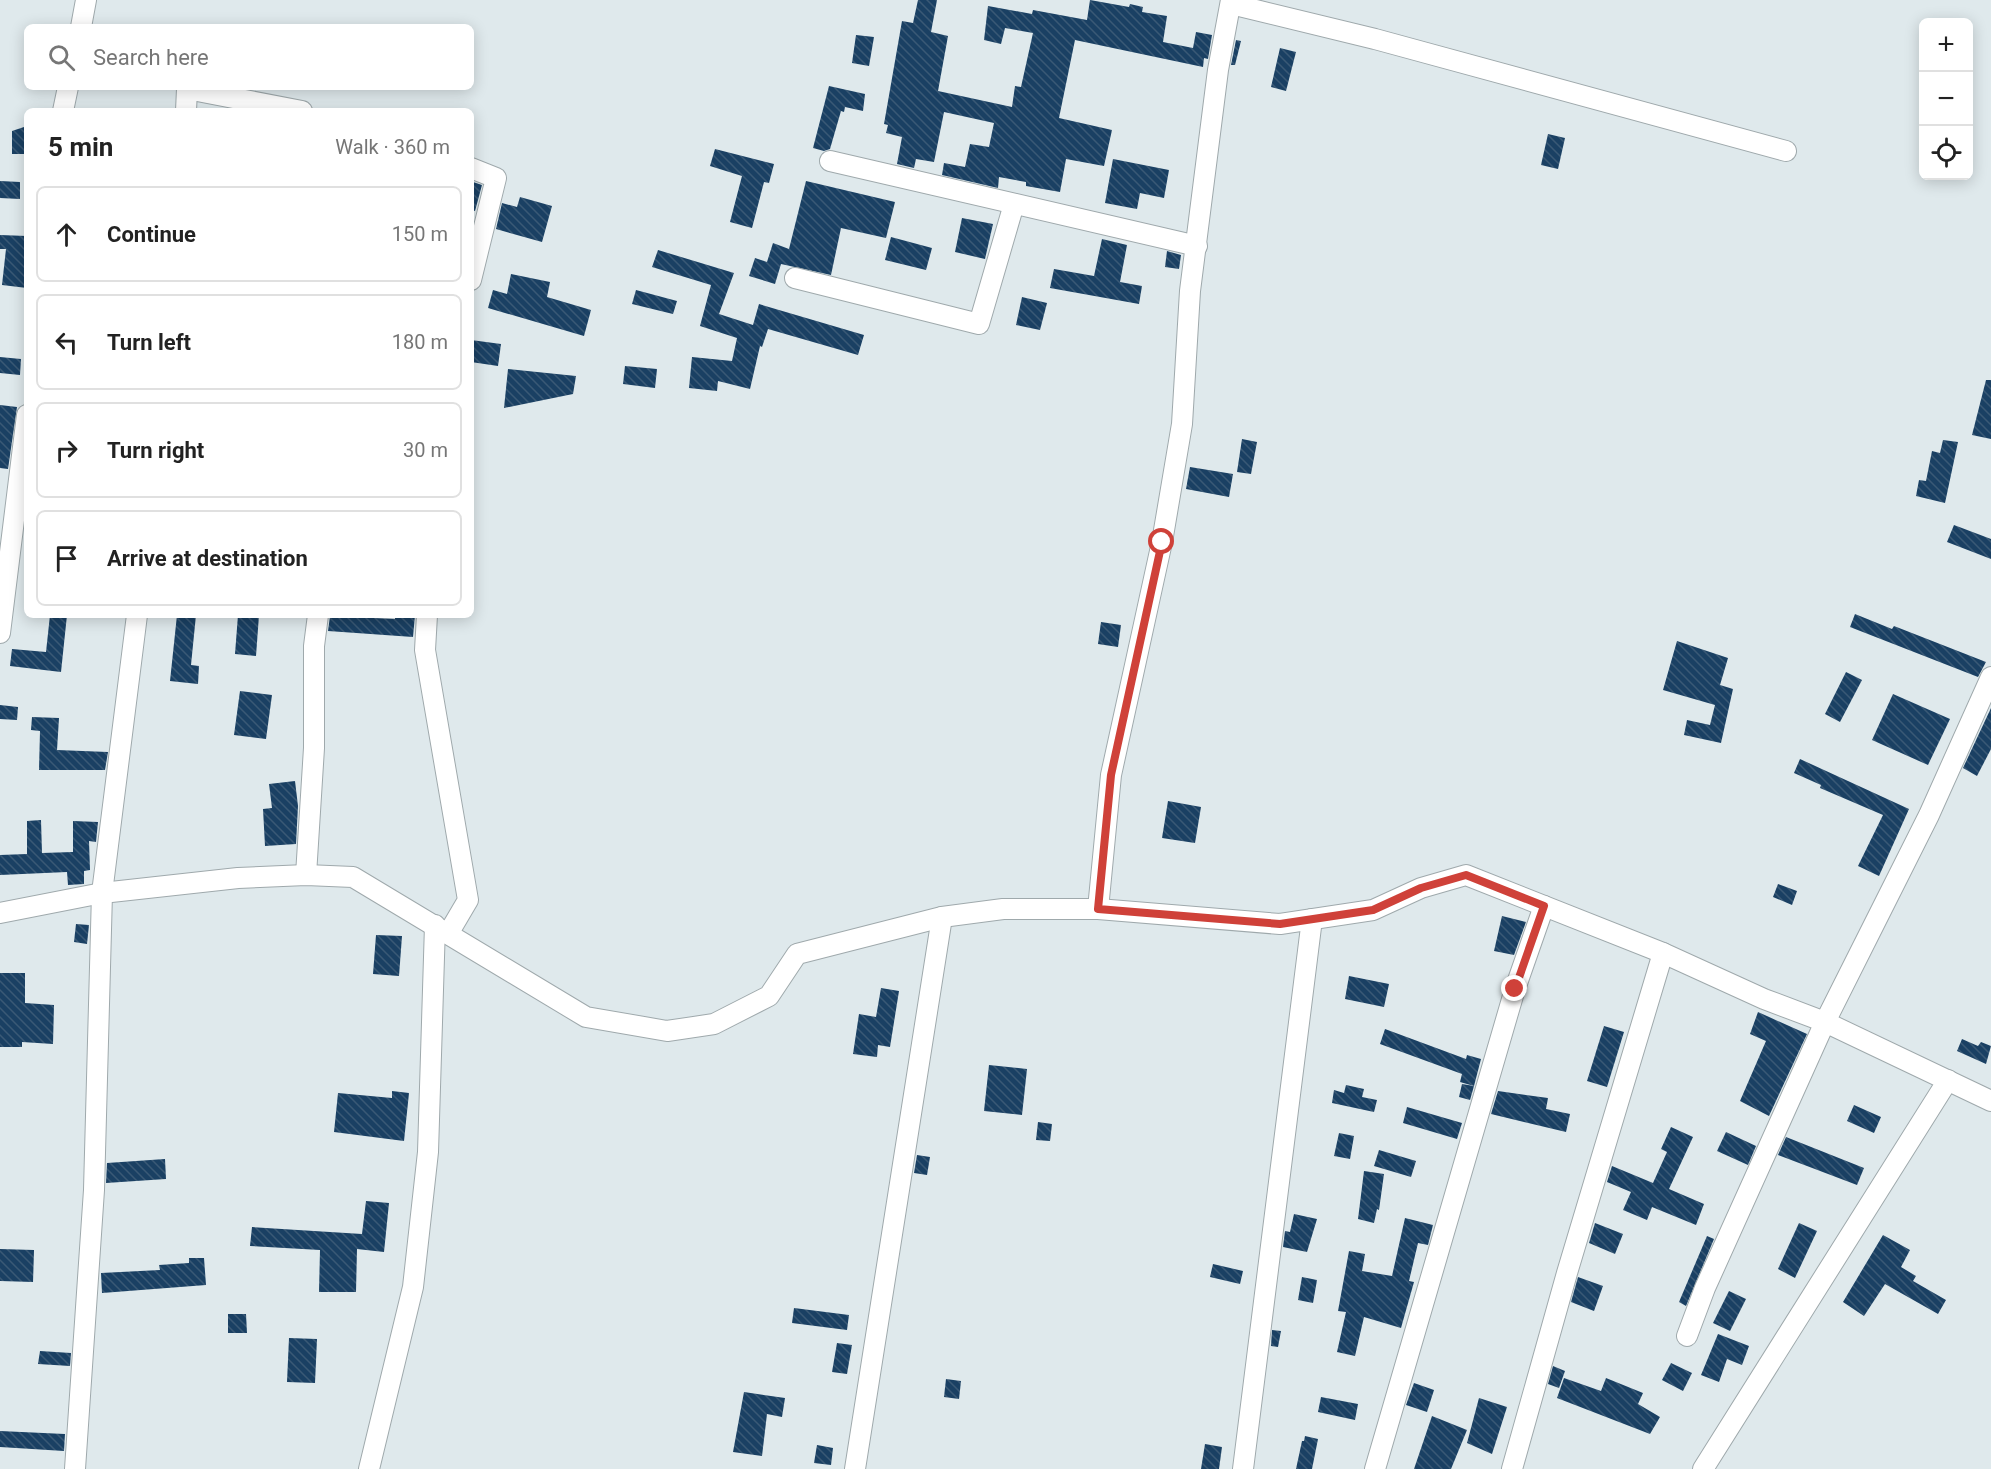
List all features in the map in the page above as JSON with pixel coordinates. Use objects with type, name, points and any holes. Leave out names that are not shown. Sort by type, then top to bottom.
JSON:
[{"type":"street","points":[[82,24],[86,0]]},
{"type":"street","points":[[1098,909],[1111,775],[1162,542],[1182,424],[1190,291],[1218,70],[1231,2],[1786,151]]},
{"type":"street","points":[[64,108],[67,90]]},
{"type":"street","points":[[186,108],[188,90]]},
{"type":"street","points":[[193,90],[286,108]]},
{"type":"street","points":[[830,161],[1197,246]]},
{"type":"street","points":[[474,169],[496,178],[474,268]]},
{"type":"street","points":[[795,278],[979,324],[1014,204]]},
{"type":"street","points":[[0,633],[24,440]]},
{"type":"street","points":[[75,1469],[94,1190],[102,893],[137,618]]},
{"type":"street","points":[[306,875],[314,748],[314,646],[318,618]]},
{"type":"street","points":[[369,1469],[413,1287],[428,1152],[442,930],[468,900],[425,650],[427,618]]},
{"type":"street","points":[[1687,1336],[1705,1288],[1825,1022],[1929,815],[1991,677]]},
{"type":"street","points":[[0,913],[102,893],[238,878],[306,875],[353,877],[586,1017],[667,1031],[714,1024],[769,996],[797,954],[942,917],[1003,909],[1098,909],[1280,924],[1373,910],[1421,888],[1466,875],[1663,953],[1764,999],[1825,1022],[1991,1101]]},
{"type":"street","points":[[1375,1469],[1515,989],[1544,906]]},
{"type":"street","points":[[855,1469],[942,917]]},
{"type":"street","points":[[1243,1469],[1312,919]]},
{"type":"street","points":[[1512,1469],[1570,1261],[1663,953]]},
{"type":"street","points":[[1702,1469],[1948,1080]]},
{"type":"building","points":[[918,0],[937,0],[931,32],[948,36],[938,91],[1012,107],[1015,86],[1021,87],[1033,33],[1005,28],[1001,44],[984,40],[988,6],[1032,14],[1033,10],[1087,20],[1090,0],[1129,7],[1130,4],[1143,7],[1142,12],[1167,16],[1163,42],[1193,48],[1196,32],[1212,35],[1208,59],[1204,58],[1203,67],[1075,40],[1059,118],[1112,130],[1104,166],[1066,159],[1060,192],[1026,186],[1026,182],[999,177],[998,188],[942,175],[944,163],[965,167],[970,144],[989,147],[994,123],[944,112],[934,162],[916,159],[914,168],[897,164],[902,137],[886,133],[888,125],[884,124],[902,21],[913,23]]},
{"type":"building","points":[[856,35],[874,37],[869,66],[852,63]]},
{"type":"building","points":[[1236,40],[1241,41],[1235,65],[1231,65]]},
{"type":"building","points":[[1280,48],[1296,52],[1286,91],[1271,87]]},
{"type":"building","points":[[829,86],[865,94],[863,111],[845,107],[844,112],[841,111],[830,149],[824,151],[813,148]]},
{"type":"building","points":[[24,127],[24,154],[12,154],[12,131]]},
{"type":"building","points":[[1548,134],[1565,138],[1558,169],[1541,165]]},
{"type":"building","points":[[715,149],[774,164],[769,183],[764,182],[752,228],[730,222],[742,176],[710,166]]},
{"type":"building","points":[[1113,159],[1169,170],[1164,198],[1140,193],[1137,209],[1105,203]]},
{"type":"building","points":[[0,181],[20,182],[20,199],[0,198]]},
{"type":"building","points":[[806,181],[895,202],[886,238],[841,228],[831,275],[781,264],[775,284],[749,276],[755,258],[767,262],[773,243],[789,249]]},
{"type":"building","points":[[474,182],[482,185],[474,211]]},
{"type":"building","points":[[520,197],[552,206],[542,242],[496,229],[502,203],[517,207]]},
{"type":"building","points":[[962,218],[993,224],[985,259],[955,252]]},
{"type":"building","points":[[0,235],[24,236],[24,288],[2,285],[6,249],[0,249]]},
{"type":"building","points":[[891,237],[932,248],[926,270],[885,260]]},
{"type":"building","points":[[1102,239],[1127,245],[1120,282],[1142,286],[1139,304],[1050,288],[1054,269],[1094,276]]},
{"type":"building","points":[[658,250],[734,273],[719,314],[753,325],[759,304],[864,335],[858,355],[768,329],[762,347],[760,346],[750,389],[718,381],[717,391],[689,388],[692,357],[732,361],[737,338],[700,326],[711,285],[652,267]]},
{"type":"building","points":[[1167,251],[1181,255],[1179,269],[1165,267]]},
{"type":"building","points":[[511,274],[550,282],[547,297],[591,310],[584,336],[488,308],[493,290],[507,294]]},
{"type":"building","points":[[636,290],[677,301],[673,314],[632,304]]},
{"type":"building","points":[[1022,297],[1047,303],[1040,330],[1016,325]]},
{"type":"building","points":[[474,340],[501,344],[498,366],[474,362]]},
{"type":"building","points":[[0,357],[21,359],[20,375],[0,373]]},
{"type":"building","points":[[625,366],[657,369],[655,388],[623,384]]},
{"type":"building","points":[[508,369],[576,376],[573,394],[504,408]]},
{"type":"building","points":[[1986,380],[1991,380],[1991,439],[1972,435]]},
{"type":"building","points":[[0,405],[17,407],[8,469],[0,468]]},
{"type":"building","points":[[1242,439],[1257,442],[1251,474],[1237,472]]},
{"type":"building","points":[[1943,440],[1958,442],[1945,503],[1916,496],[1919,480],[1926,481],[1932,451],[1940,453]]},
{"type":"building","points":[[1190,467],[1233,474],[1229,497],[1186,489]]},
{"type":"building","points":[[1954,525],[1991,539],[1991,559],[1947,542]]},
{"type":"building","points":[[1855,614],[1892,629],[1894,626],[1986,662],[1978,677],[1850,627]]},
{"type":"building","points":[[50,618],[67,618],[61,672],[10,666],[12,649],[46,652]]},
{"type":"building","points":[[177,618],[196,618],[191,665],[199,666],[198,684],[170,681]]},
{"type":"building","points":[[238,618],[259,618],[256,656],[235,654]]},
{"type":"building","points":[[330,618],[415,618],[413,637],[328,631]]},
{"type":"building","points":[[1101,622],[1121,625],[1118,647],[1098,644]]},
{"type":"building","points":[[1677,641],[1728,658],[1720,685],[1733,689],[1721,743],[1684,735],[1687,720],[1710,725],[1715,705],[1663,690]]},
{"type":"building","points":[[1846,672],[1862,680],[1840,722],[1825,714]]},
{"type":"building","points":[[240,691],[272,695],[266,739],[234,735]]},
{"type":"building","points":[[1893,694],[1950,719],[1928,765],[1872,740]]},
{"type":"building","points":[[0,705],[18,707],[17,720],[0,719]]},
{"type":"building","points":[[1991,708],[1991,749],[1977,776],[1963,768]]},
{"type":"building","points":[[32,717],[59,718],[57,750],[108,752],[105,770],[39,770],[40,731],[31,730]]},
{"type":"building","points":[[1800,759],[1909,809],[1879,876],[1858,866],[1883,815],[1820,788],[1821,785],[1794,773]]},
{"type":"building","points":[[295,781],[298,806],[296,844],[265,846],[263,809],[272,808],[269,784]]},
{"type":"building","points":[[1168,801],[1201,807],[1195,843],[1162,838]]},
{"type":"building","points":[[41,820],[42,853],[73,852],[73,821],[98,822],[96,842],[89,841],[90,870],[84,871],[84,884],[68,885],[67,872],[0,875],[0,855],[27,854],[27,821]]},
{"type":"building","points":[[1778,884],[1797,891],[1792,905],[1773,897]]},
{"type":"building","points":[[1502,916],[1526,922],[1514,955],[1494,951]]},
{"type":"building","points":[[76,924],[89,925],[87,944],[74,942]]},
{"type":"building","points":[[376,935],[402,936],[399,976],[373,974]]},
{"type":"building","points":[[0,973],[25,973],[25,1003],[54,1005],[53,1044],[22,1042],[22,1047],[0,1047]]},
{"type":"building","points":[[1349,976],[1389,984],[1384,1007],[1345,999]]},
{"type":"building","points":[[881,988],[899,991],[890,1047],[878,1045],[877,1057],[853,1054],[859,1014],[876,1017]]},
{"type":"building","points":[[1758,1012],[1807,1034],[1769,1116],[1740,1101],[1766,1041],[1750,1034]]},
{"type":"building","points":[[1604,1026],[1624,1032],[1607,1087],[1587,1081]]},
{"type":"building","points":[[1385,1029],[1466,1059],[1467,1055],[1481,1059],[1474,1086],[1460,1082],[1462,1074],[1380,1044]]},
{"type":"building","points":[[1962,1039],[1978,1046],[1981,1042],[1991,1046],[1986,1064],[1957,1051]]},
{"type":"building","points":[[989,1065],[1027,1069],[1022,1115],[984,1111]]},
{"type":"building","points":[[1462,1084],[1474,1086],[1470,1100],[1459,1097]]},
{"type":"building","points":[[1346,1085],[1364,1089],[1362,1097],[1377,1100],[1374,1112],[1332,1103],[1334,1090],[1344,1093]]},
{"type":"building","points":[[392,1091],[409,1093],[404,1141],[334,1132],[338,1093],[392,1098]]},
{"type":"building","points":[[1498,1091],[1548,1098],[1546,1109],[1570,1114],[1566,1132],[1491,1114]]},
{"type":"building","points":[[1854,1105],[1881,1117],[1874,1133],[1847,1121]]},
{"type":"building","points":[[1407,1107],[1462,1123],[1457,1139],[1403,1123]]},
{"type":"building","points":[[1038,1122],[1052,1124],[1050,1141],[1036,1140]]},
{"type":"building","points":[[1671,1127],[1693,1137],[1669,1189],[1704,1204],[1696,1225],[1652,1207],[1647,1220],[1623,1210],[1631,1192],[1607,1182],[1612,1166],[1653,1183],[1667,1152],[1661,1149]]},
{"type":"building","points":[[1726,1132],[1756,1146],[1748,1165],[1717,1151]]},
{"type":"building","points":[[1339,1133],[1354,1136],[1350,1159],[1334,1156]]},
{"type":"building","points":[[1786,1137],[1864,1168],[1857,1185],[1778,1155]]},
{"type":"building","points":[[1379,1150],[1416,1161],[1411,1177],[1374,1166]]},
{"type":"building","points":[[917,1155],[930,1157],[927,1175],[914,1173]]},
{"type":"building","points":[[165,1159],[166,1179],[106,1183],[107,1163]]},
{"type":"building","points":[[1364,1171],[1384,1174],[1379,1210],[1377,1209],[1374,1223],[1358,1219]]},
{"type":"building","points":[[366,1201],[389,1203],[384,1252],[357,1249],[356,1292],[319,1292],[320,1250],[250,1246],[252,1227],[362,1234]]},
{"type":"building","points":[[1294,1214],[1317,1219],[1307,1252],[1283,1247],[1285,1231],[1290,1232]]},
{"type":"building","points":[[1405,1218],[1433,1225],[1428,1245],[1418,1243],[1409,1281],[1414,1282],[1401,1328],[1364,1317],[1355,1356],[1337,1352],[1346,1312],[1338,1311],[1349,1251],[1365,1254],[1362,1271],[1392,1276]]},
{"type":"building","points":[[1595,1223],[1623,1234],[1615,1254],[1589,1243]]},
{"type":"building","points":[[1799,1223],[1817,1231],[1795,1278],[1778,1269]]},
{"type":"building","points":[[1883,1235],[1910,1250],[1901,1267],[1916,1276],[1913,1281],[1946,1300],[1938,1314],[1885,1284],[1864,1316],[1843,1302]]},
{"type":"building","points":[[1707,1236],[1714,1239],[1686,1306],[1679,1302]]},
{"type":"building","points":[[0,1249],[34,1250],[33,1282],[0,1281]]},
{"type":"building","points":[[189,1258],[204,1258],[206,1285],[102,1293],[101,1273],[160,1270],[159,1265],[189,1263]]},
{"type":"building","points":[[1213,1264],[1243,1271],[1240,1284],[1210,1277]]},
{"type":"building","points":[[1302,1277],[1317,1280],[1313,1303],[1298,1300]]},
{"type":"building","points":[[1578,1277],[1603,1286],[1594,1311],[1571,1302]]},
{"type":"building","points":[[1729,1291],[1746,1299],[1730,1331],[1713,1323]]},
{"type":"building","points":[[794,1308],[849,1315],[847,1330],[792,1323]]},
{"type":"building","points":[[228,1314],[246,1314],[247,1333],[228,1333]]},
{"type":"building","points":[[1272,1330],[1281,1331],[1278,1347],[1271,1346]]},
{"type":"building","points":[[1718,1334],[1749,1346],[1742,1365],[1727,1359],[1719,1382],[1701,1375]]},
{"type":"building","points":[[289,1338],[317,1339],[315,1383],[287,1382]]},
{"type":"building","points":[[837,1343],[852,1345],[847,1374],[832,1372]]},
{"type":"building","points":[[40,1351],[71,1353],[70,1366],[38,1364]]},
{"type":"building","points":[[1671,1363],[1692,1373],[1683,1391],[1662,1380]]},
{"type":"building","points":[[1553,1366],[1565,1371],[1559,1388],[1548,1384]]},
{"type":"building","points":[[1564,1378],[1601,1391],[1606,1378],[1643,1393],[1638,1404],[1660,1417],[1650,1434],[1557,1398]]},
{"type":"building","points":[[946,1379],[961,1381],[959,1399],[944,1397]]},
{"type":"building","points":[[1414,1383],[1434,1390],[1427,1412],[1406,1405]]},
{"type":"building","points":[[744,1392],[785,1398],[782,1417],[767,1414],[762,1456],[733,1452]]},
{"type":"building","points":[[1321,1397],[1358,1404],[1355,1420],[1318,1412]]},
{"type":"building","points":[[1479,1398],[1507,1407],[1492,1454],[1467,1443]]},
{"type":"building","points":[[1432,1416],[1467,1430],[1451,1469],[1414,1469]]},
{"type":"building","points":[[0,1431],[65,1434],[64,1451],[0,1447]]},
{"type":"building","points":[[1305,1436],[1318,1439],[1312,1469],[1296,1469],[1302,1441]]},
{"type":"building","points":[[1205,1444],[1222,1447],[1219,1469],[1201,1469]]},
{"type":"building","points":[[817,1445],[833,1448],[831,1465],[814,1463]]},
{"type":"route","points":[[1162,542],[1111,775],[1098,909],[1280,924],[1373,910],[1421,888],[1466,875],[1544,906],[1515,989]]}]
